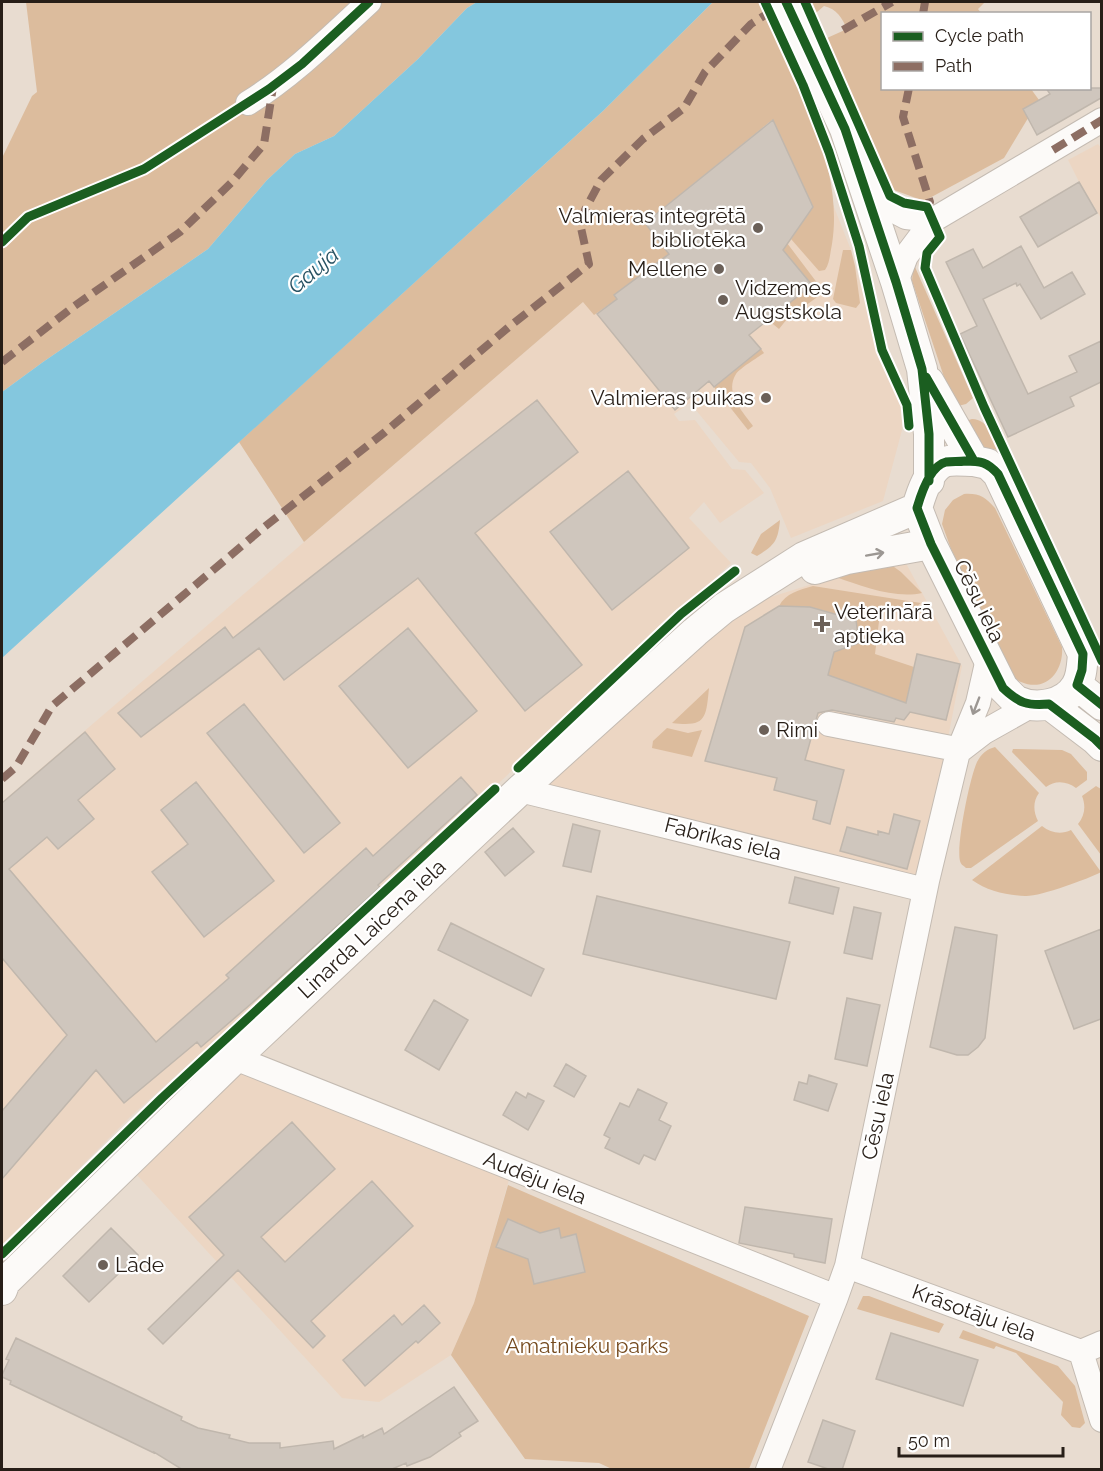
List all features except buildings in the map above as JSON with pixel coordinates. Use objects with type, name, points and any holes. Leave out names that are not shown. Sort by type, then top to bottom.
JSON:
[{"type":"main road","points":[[792,15],[845,129],[896,282],[922,369],[929,434],[928,481]]},
{"type":"main road","points":[[922,369],[974,461]]},
{"type":"main road","points":[[917,508],[928,481],[934,471],[944,462],[974,461],[988,464],[998,474],[1083,654],[1082,670],[1077,686],[1067,697],[1041,705]]},
{"type":"main road","name":"Cēsu iela","points":[[917,508],[931,544],[1003,688],[1016,700],[1041,705],[1095,738],[1101,746]]},
{"type":"main road","name":"Linarda Laicena iela","points":[[2,1290],[5,1282],[235,1058],[520,790],[723,608],[804,557],[917,508]]},
{"type":"main road","name":"Linarda Laicena iela","points":[[758,585],[847,559],[931,544]]},
{"type":"main road","points":[[1077,686],[1101,705]]},
{"type":"street","points":[[248,103],[270,90],[302,64],[369,2]]},
{"type":"street","points":[[896,282],[906,256],[933,220],[1101,120]]},
{"type":"street","points":[[861,175],[883,205],[906,217],[933,220]]},
{"type":"street","name":"Cēsu iela","points":[[768,1470],[847,1266],[955,750],[978,703],[988,659]]},
{"type":"street","points":[[829,724],[955,750],[984,732],[1041,705]]},
{"type":"street","name":"Fabrikas iela","points":[[520,790],[925,890]]},
{"type":"street","name":"Audēju iela","points":[[235,1058],[836,1297]]},
{"type":"street","name":"Krāsotāju iela","points":[[847,1266],[1091,1348]]},
{"type":"street","points":[[1091,1348],[1101,1420]]},
{"type":"shaded area","points":[[794,78],[832,202],[851,250],[877,345],[904,405],[905,419],[883,501],[791,538],[770,488],[751,463],[739,462],[690,403],[674,414],[679,421],[695,420],[732,469],[745,470],[764,493],[720,523],[704,502],[689,518],[731,563],[482,799],[130,1117],[2,1246],[2,802],[583,302],[570,286]]},
{"type":"shaded area","points":[[1098,144],[1102,149],[1101,218],[1068,160]]},
{"type":"shaded area","points":[[902,556],[962,666],[918,892],[534,786],[745,605]]},
{"type":"shaded area","points":[[235,1058],[512,1169],[474,1303],[451,1355],[379,1402],[342,1398],[126,1163]]},
{"type":"green space","points":[[26,2],[477,2],[467,8],[418,59],[334,136],[295,154],[267,180],[208,249],[2,392],[2,158],[32,96],[37,92]]},
{"type":"green space","points":[[713,2],[985,2],[978,9],[980,12],[881,12],[881,90],[1032,90],[1039,100],[1004,158],[924,201],[894,190],[827,38],[847,29],[838,14],[824,6],[779,45],[811,117],[827,167],[834,218],[832,244],[825,270],[819,271],[791,239],[808,214],[772,120],[645,223],[669,254],[614,295],[617,299],[594,315],[583,302],[304,542],[239,442],[603,111]]},
{"type":"green space","points":[[787,243],[818,284],[819,292],[816,298],[787,319],[779,329],[768,320],[811,285],[781,248]]},
{"type":"green space","points":[[843,250],[851,250],[855,266],[860,303],[856,308],[836,303],[833,299]]},
{"type":"green space","points":[[915,267],[973,398],[966,404],[954,407],[912,281]]},
{"type":"green space","points":[[761,349],[764,353],[738,372],[733,381],[733,395],[736,402],[753,426],[748,430],[714,387]]},
{"type":"green space","points":[[972,419],[986,426],[999,450],[980,447],[962,422]]},
{"type":"green space","points":[[964,494],[981,496],[995,508],[1062,647],[1062,656],[1057,671],[1046,682],[1030,685],[1010,673],[951,549],[942,524],[945,510],[953,500]]},
{"type":"green space","points":[[780,520],[777,538],[772,545],[757,556],[751,553],[761,534]]},
{"type":"green space","points":[[890,564],[922,593],[890,593],[836,577]]},
{"type":"green space","points":[[813,586],[921,603],[911,611],[881,605],[875,654],[914,667],[906,703],[850,683],[822,699],[834,652],[859,643],[856,620],[810,607],[779,606],[789,595]]},
{"type":"green space","points":[[709,688],[707,707],[702,719],[692,724],[672,723]]},
{"type":"green space","points":[[667,728],[688,733],[702,730],[692,757],[652,748],[653,741]]},
{"type":"green space","points":[[995,747],[1039,793],[1034,806],[1038,821],[971,868],[966,868],[960,862],[959,853],[964,811],[977,762],[987,751]]},
{"type":"green space","points":[[1013,749],[1062,750],[1071,754],[1087,772],[1087,780],[1076,788],[1061,782],[1046,787],[1012,752]]},
{"type":"green space","points":[[1096,786],[1101,789],[1101,855],[1078,824],[1084,810],[1082,796]]},
{"type":"green space","points":[[1042,826],[1056,832],[1071,830],[1101,872],[1052,891],[1032,896],[997,892],[972,880]]},
{"type":"green space","name":"Amatnieku parks","points":[[508,1185],[809,1316],[749,1469],[614,1470],[599,1463],[525,1459],[451,1355],[474,1303]]},
{"type":"green space","points":[[863,1296],[869,1296],[944,1324],[939,1333],[857,1309]]},
{"type":"green space","points":[[963,1330],[1058,1366],[1075,1386],[1085,1423],[1080,1428],[1072,1427],[1061,1415],[1063,1402],[1016,1353],[959,1338]]},
{"type":"water","name":"Gauja","points":[[477,2],[713,2],[603,111],[2,658],[2,392],[208,249],[267,180],[295,154],[334,136],[418,59],[467,8]]},
{"type":"marked path","points":[[843,30],[892,2]]},
{"type":"marked path","points":[[923,12],[925,2]]},
{"type":"marked path","points":[[2,779],[16,767],[52,706],[263,528],[385,432],[510,326],[589,264],[581,228],[585,210],[601,180],[643,139],[684,108],[705,72],[751,24],[773,10]]},
{"type":"marked path","points":[[2,362],[73,307],[180,232],[232,182],[264,144],[273,87]]},
{"type":"marked path","points":[[909,90],[903,117],[930,202],[927,207]]},
{"type":"marked path","points":[[1053,150],[1102,120]]},
{"type":"cycle path","points":[[2,242],[28,217],[144,169],[269,89],[302,64],[369,2]]},
{"type":"cycle path","points":[[765,2],[803,85],[829,152],[859,246],[882,350],[907,405],[909,426]]},
{"type":"cycle path","points":[[786,2],[845,129],[896,282],[922,369],[929,434],[929,481]]},
{"type":"cycle path","points":[[805,2],[890,196],[904,203],[927,207],[940,237],[927,253],[925,268],[984,407],[1102,661]]},
{"type":"cycle path","points":[[926,377],[974,461]]},
{"type":"cycle path","points":[[1102,705],[1077,685],[1082,670],[1083,654],[998,474],[980,462],[946,462],[940,465],[927,481],[917,508],[931,544],[1003,688],[1024,702],[1049,704],[1102,746]]},
{"type":"cycle path","points":[[518,768],[681,614],[735,571]]},
{"type":"cycle path","points":[[2,1254],[162,1098],[495,789]]},
{"type":"place","name":"Valmieras integrētā bibliotēka","points":[[758,228]]},
{"type":"place","name":"Mellene","points":[[719,269]]},
{"type":"place","name":"Vidzemes Augstskola","points":[[723,300]]},
{"type":"place","name":"Valmieras puikas","points":[[766,398]]},
{"type":"place","name":"Veterinārā aptieka","points":[[822,624]]},
{"type":"place","name":"Rimi","points":[[764,730]]},
{"type":"place","name":"Lāde","points":[[103,1265]]}]
